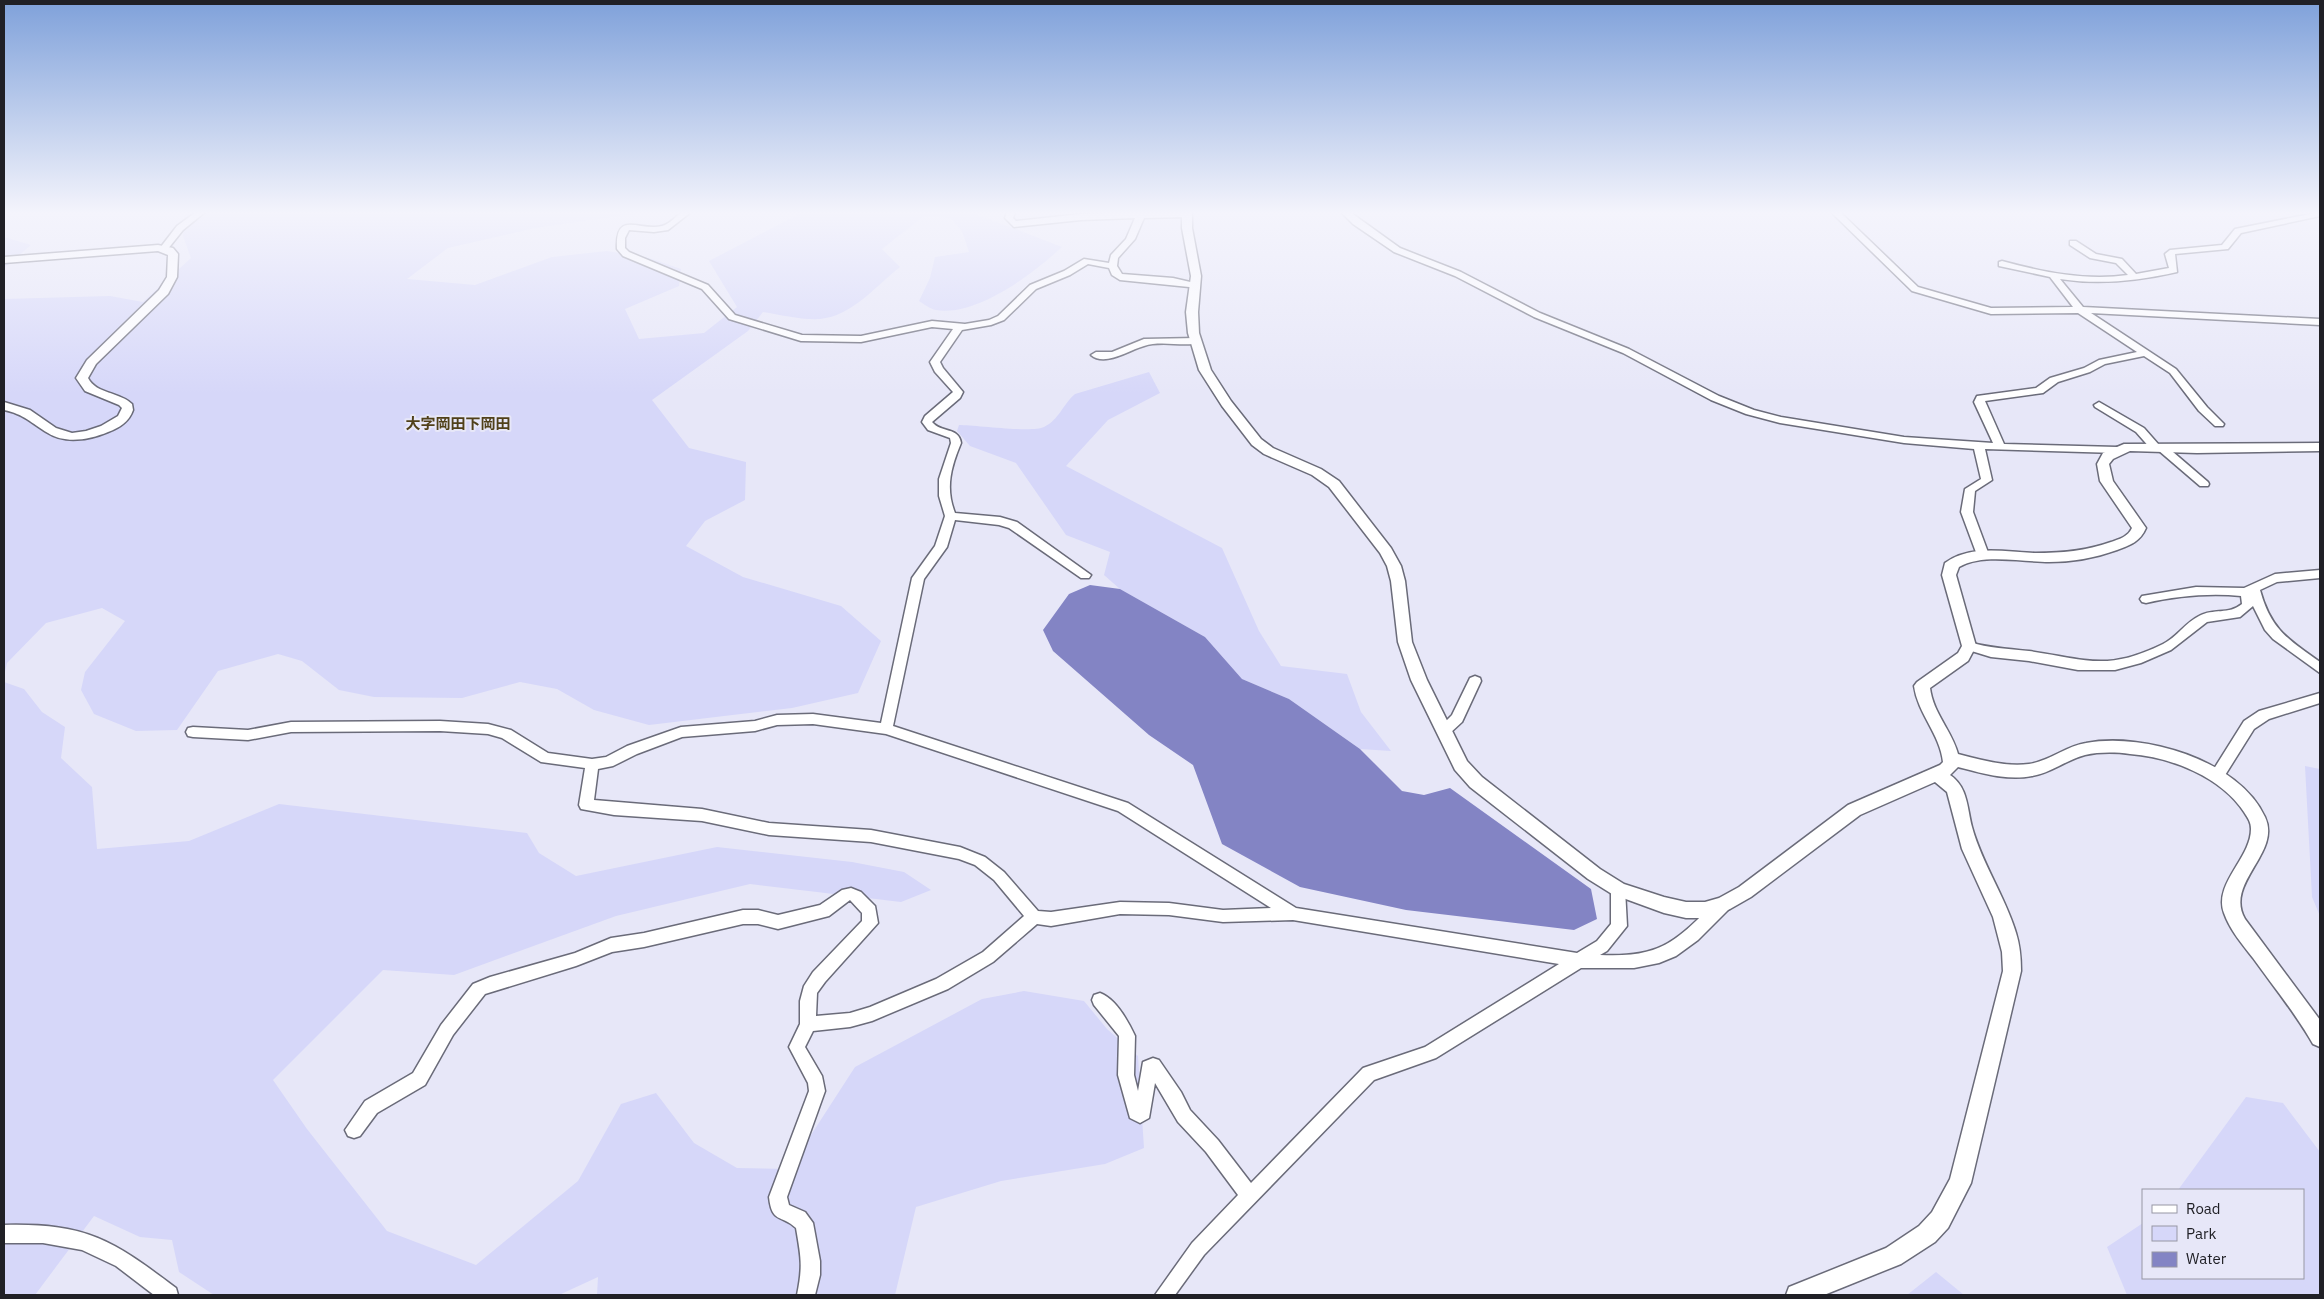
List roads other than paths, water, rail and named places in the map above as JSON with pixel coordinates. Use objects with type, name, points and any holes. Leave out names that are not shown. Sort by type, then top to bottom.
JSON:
[{"type":"street","points":[[4,406],[26,412],[52,431],[67,436],[89,435],[110,427],[121,420],[127,413],[128,407],[124,402],[89,389],[83,384],[82,378],[85,370],[92,362],[164,292],[172,277],[172,273]]},
{"type":"street","points":[[671,273],[705,287],[732,317],[744,322],[775,329],[791,336],[810,338],[874,338],[932,324],[959,327],[991,322],[1001,318],[1023,294],[1033,287],[1068,273]]},
{"type":"street","points":[[1114,273],[1120,277],[1173,281],[1196,286]]},
{"type":"street","points":[[1194,273],[1196,286],[1192,317],[1198,357],[1209,379],[1252,437],[1274,453],[1313,470],[1329,480],[1386,551],[1394,566],[1398,581],[1405,642],[1418,680],[1461,765],[1476,782],[1594,874],[1618,889],[1642,899],[1686,910],[1705,910],[1724,904],[1745,892],[1854,810],[1946,770],[1951,764],[1949,747],[1925,701],[1922,686],[1963,657],[1968,646],[1949,575],[1950,566],[1956,561],[1969,556],[1983,555],[2071,558],[2101,552],[2131,540],[2138,534],[2139,528],[2107,481],[2103,464],[2108,456],[2116,450]]},
{"type":"street","points":[[1454,273],[1537,315],[1626,351],[1715,398],[1750,412],[1780,420],[1904,440],[1979,446],[2116,450],[2128,447],[2197,449],[2320,447]]},
{"type":"street","points":[[1898,273],[1915,289],[1991,311],[2080,310],[2320,322]]},
{"type":"street","points":[[2036,273],[2054,277],[2099,281],[2159,273]]},
{"type":"street","points":[[2130,273],[2134,277]]},
{"type":"street","points":[[2054,277],[2080,310],[2173,371],[2203,408],[2219,424]]},
{"type":"street","points":[[886,729],[918,578],[941,547],[951,516],[945,504],[943,475],[956,442],[955,437],[928,427],[927,422],[958,392],[956,387],[936,367],[935,362],[959,327]]},
{"type":"street","points":[[1096,355],[1112,355],[1144,342],[1196,341]]},
{"type":"street","points":[[2000,446],[1983,413],[1979,402],[1981,398],[2039,391],[2054,380],[2087,370],[2102,362],[2147,353]]},
{"type":"street","points":[[2099,405],[2140,430],[2204,484]]},
{"type":"street","points":[[1979,446],[1987,480],[1970,489],[1967,512],[1983,555]]},
{"type":"street","points":[[951,516],[1013,524],[1085,575]]},
{"type":"street","points":[[2146,600],[2205,589],[2250,590],[2275,578],[2320,574]]},
{"type":"street","points":[[1968,646],[1988,653],[2028,656],[2069,664],[2104,667],[2126,664],[2169,646],[2203,619],[2210,616],[2230,617],[2240,613],[2248,605],[2250,590]]},
{"type":"street","points":[[2250,590],[2263,620],[2272,633],[2320,668]]},
{"type":"street","points":[[1444,730],[1457,718],[1475,681]]},
{"type":"street","points":[[2217,776],[2249,726],[2264,715],[2320,698]]},
{"type":"street","points":[[192,732],[248,735],[291,727],[440,726],[488,729],[506,734],[546,758],[592,764],[608,762],[632,750],[681,732],[755,726],[777,720],[813,719],[886,729],[1123,807],[1293,914]]},
{"type":"street","points":[[1951,759],[2021,771],[2046,767],[2085,750],[2119,747],[2159,753],[2217,776],[2237,792],[2259,821],[2260,833],[2257,844],[2236,886],[2231,902],[2232,913],[2309,1019],[2320,1038]]},
{"type":"street","points":[[592,764],[586,805],[614,809],[702,815],[770,829],[871,836],[960,853],[980,862],[999,876],[1034,917],[1051,919],[1120,908],[1169,910],[1223,916],[1293,914],[1582,960],[1627,963],[1654,957],[1681,945],[1724,904]]},
{"type":"street","points":[[1797,1295],[1908,1248],[1940,1220],[1960,1183],[1990,1070],[2012,971],[2013,954],[2001,914],[1972,854],[1954,787],[1938,775]]},
{"type":"street","points":[[1164,1295],[1198,1249],[1369,1074],[1430,1052],[1602,946],[1619,926],[1618,889]]},
{"type":"street","points":[[354,1130],[371,1107],[419,1078],[447,1030],[479,989],[490,984],[576,959],[611,945],[644,940],[744,917],[758,917],[778,922],[824,911],[831,908],[842,896],[851,893],[856,894],[870,911],[870,923],[820,977],[810,991],[808,1024],[797,1047],[816,1082],[817,1091],[778,1197],[779,1205],[783,1212],[800,1218],[804,1223],[811,1261],[811,1274],[806,1295]]},
{"type":"street","points":[[808,1024],[850,1020],[872,1014],[942,984],[988,957],[1034,917]]},
{"type":"street","points":[[1100,1000],[1122,1025],[1127,1036],[1126,1075],[1136,1112],[1140,1114],[1143,1112],[1149,1068],[1153,1066],[1175,1098],[1184,1116],[1212,1146],[1250,1196]]},
{"type":"street","points":[[4,1234],[34,1234],[78,1240],[106,1249],[169,1295]]},
{"type":"water","points":[[1090,585],[1120,589],[1205,637],[1242,679],[1289,699],[1360,749],[1402,791],[1424,795],[1450,788],[1591,889],[1597,919],[1574,930],[1406,910],[1300,887],[1222,844],[1193,765],[1149,735],[1053,651],[1043,630],[1069,594]]},
{"type":"district","name":"大字岡田下岡田","points":[[458,424]]}]
